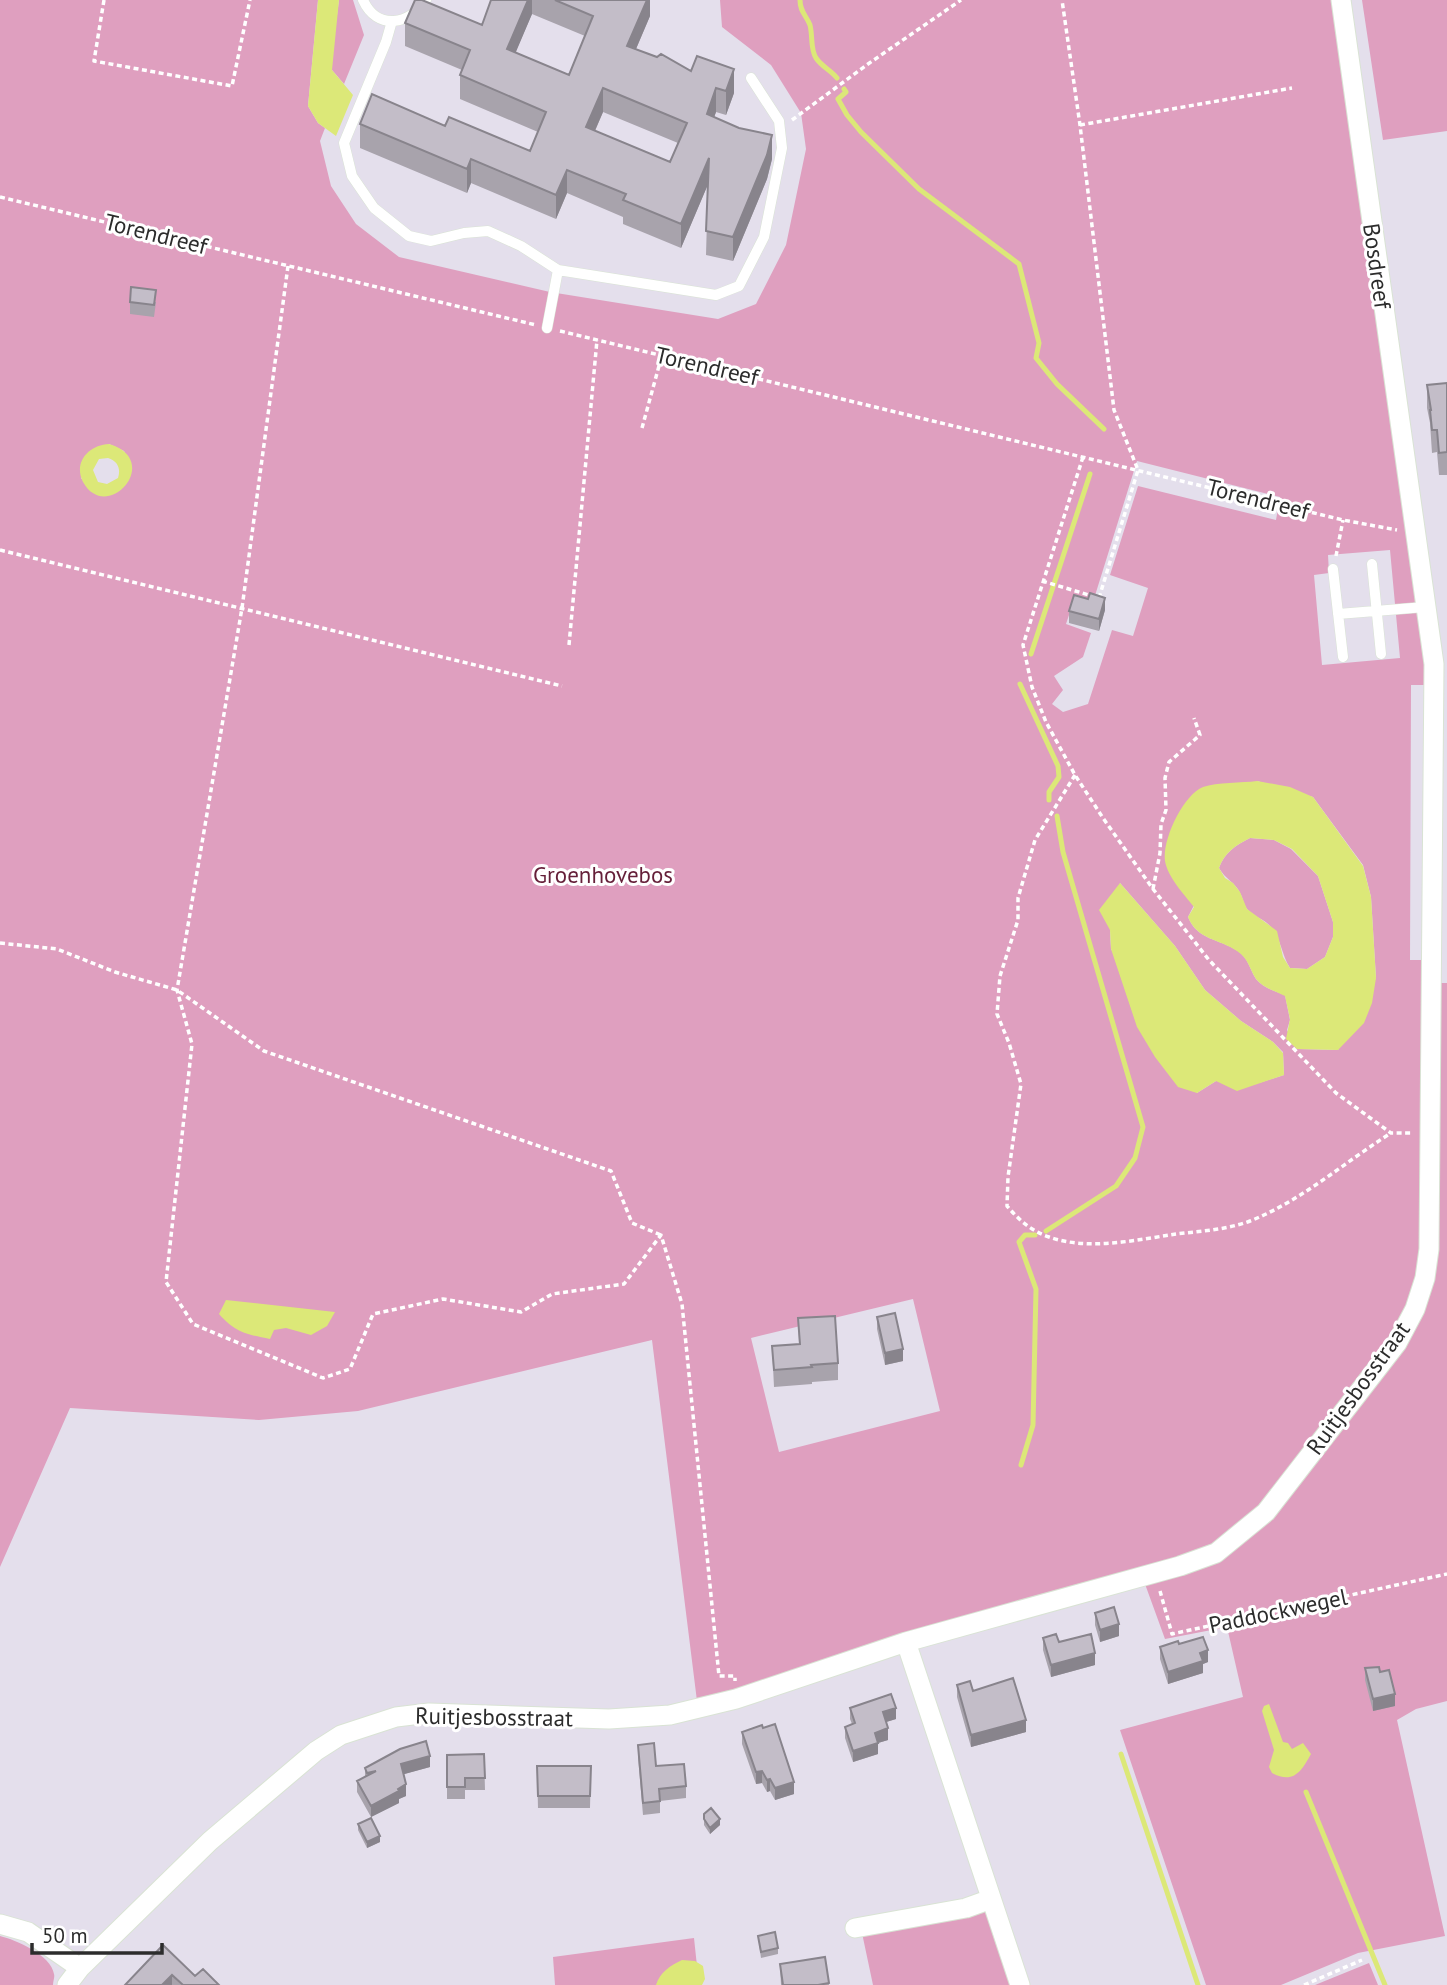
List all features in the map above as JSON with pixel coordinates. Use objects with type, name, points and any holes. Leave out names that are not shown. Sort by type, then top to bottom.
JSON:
[{"type":"street","name":"Bosdreef","points":[[1341,0],[1415,533]]},
{"type":"street","name":"Ruitjesbosstraat","points":[[67,1985],[80,1968],[210,1841],[316,1751],[341,1735],[396,1717],[429,1713],[609,1719],[670,1715],[737,1699],[906,1642],[1156,1573],[1216,1553],[1266,1512],[1397,1343],[1415,1309],[1425,1278],[1429,1249],[1431,1133],[1440,978],[1434,664],[1415,533]]},
{"type":"street","points":[[906,1642],[1020,1985]]},
{"type":"street","points":[[855,1928],[966,1908],[991,1899]]},
{"type":"street","points":[[0,1924],[28,1932],[80,1968]]},
{"type":"lane","points":[[363,0],[367,8],[377,16],[392,21],[406,20],[418,12],[426,0]]},
{"type":"lane","points":[[392,21],[386,42],[344,142],[352,176],[359,187],[374,208],[409,236],[431,241],[464,233],[488,231],[521,246],[558,270],[716,295],[739,286],[764,237],[782,148],[779,121],[751,78]]},
{"type":"lane","points":[[548,328],[558,270]]},
{"type":"lane","points":[[1372,564],[1381,654]]},
{"type":"lane","points":[[1334,569],[1343,657]]},
{"type":"lane","points":[[1338,614],[1425,607]]},
{"type":"path","points":[[104,0],[94,61],[232,86],[250,0]]},
{"type":"path","points":[[779,121],[795,120],[961,0]]},
{"type":"path","points":[[1042,581],[1099,598],[1139,470],[1114,410],[1080,125],[1062,0]]},
{"type":"path","points":[[1080,125],[1292,88]]},
{"type":"path","name":"Torendreef","points":[[0,197],[1343,520],[1415,533]]},
{"type":"path","points":[[288,266],[242,608],[177,990],[192,1044],[166,1282],[193,1324],[323,1378],[350,1369],[373,1314],[443,1299],[521,1312],[552,1294],[624,1284],[661,1235]]},
{"type":"path","points":[[569,645],[597,340]]},
{"type":"path","points":[[642,428],[662,355]]},
{"type":"path","points":[[1083,457],[1023,645],[1032,687],[1046,722],[1075,775],[1153,889],[1209,960],[1336,1093],[1391,1133]]},
{"type":"path","points":[[1334,569],[1343,520]]},
{"type":"path","points":[[0,550],[562,686]]},
{"type":"path","points":[[1153,889],[1160,853],[1161,824],[1166,810],[1164,778],[1169,762],[1200,735],[1194,718]]},
{"type":"path","points":[[1075,775],[1035,840],[1018,898],[1018,920],[1000,976],[997,1014],[1010,1043],[1021,1084],[1008,1177],[1007,1206],[1019,1220],[1047,1237],[1078,1243],[1138,1240],[1226,1228],[1268,1212],[1347,1164],[1391,1133],[1431,1133]]},
{"type":"path","points":[[0,943],[57,949],[115,972],[177,990],[264,1051],[611,1171],[632,1223],[661,1235]]},
{"type":"path","points":[[661,1235],[682,1304],[719,1676],[734,1676],[737,1699]]},
{"type":"path","name":"Paddockwegel","points":[[1156,1573],[1171,1634],[1447,1574]]},
{"type":"path","points":[[1304,1985],[1362,1961]]},
{"type":"green space","name":"Groenhovebos","points":[[0,0],[318,0],[308,106],[318,123],[325,128],[320,141],[331,186],[356,224],[399,257],[550,292],[718,319],[756,304],[786,245],[806,149],[801,113],[771,65],[722,27],[720,0],[1333,0],[1425,666],[1425,685],[1411,685],[1410,960],[1424,960],[1425,983],[1447,983],[1447,1701],[1416,1709],[1397,1720],[1445,1936],[1358,1953],[1281,1985],[1206,1985],[1120,1730],[1243,1697],[1227,1627],[1165,1639],[1145,1584],[697,1701],[652,1340],[358,1411],[259,1420],[70,1408],[0,1567]],"holes":[[[109,444],[124,451],[132,467],[99,495],[91,491],[81,478]],[[1137,461],[1280,497],[1276,520],[1138,486],[1110,575],[1148,588],[1133,636],[1112,630],[1088,704],[1063,712],[1052,704],[1063,690],[1054,676],[1083,657],[1091,633],[1066,624],[1075,597],[1093,602]],[[1390,550],[1400,658],[1322,665],[1314,575],[1329,573],[1328,555]],[[1257,781],[1313,797],[1363,865],[1371,897],[1376,978],[1338,1050],[1297,1049],[1287,1030],[1290,1020],[1285,995],[1262,985],[1242,954],[1203,935],[1188,917]],[[1120,883],[1175,946],[1205,990],[1283,1052],[1284,1075],[1259,1083],[1216,1081],[1197,1093],[1111,949],[1110,930]],[[913,1299],[940,1411],[779,1452],[751,1338]]]},
{"type":"green space","points":[[339,0],[353,0],[364,35],[344,84],[332,70],[331,61]]},
{"type":"green space","points":[[1362,0],[1447,0],[1447,131],[1383,140]]},
{"type":"green space","points":[[1250,838],[1274,840],[1291,849],[1318,876],[1333,922],[1333,937],[1325,957],[1307,969],[1290,968],[1272,929],[1248,910],[1238,890],[1219,868],[1231,850]]},
{"type":"green space","points":[[991,1907],[1015,1985],[873,1985],[862,1933]]},
{"type":"green space","points":[[0,1936],[23,1945],[47,1961],[54,1974],[53,1985],[0,1985]]},
{"type":"green space","points":[[694,1938],[699,1985],[555,1985],[553,1957]]},
{"type":"green space","points":[[1369,1963],[1378,1985],[1315,1985]]},
{"type":"shaded area","points":[[318,0],[339,0],[332,70],[353,95],[336,136],[318,123],[308,106]]},
{"type":"shaded area","points":[[109,444],[125,452],[132,463],[126,485],[116,493],[105,496],[93,493],[80,475],[85,456],[102,445]],"holes":[[[108,458],[118,466],[119,472],[118,478],[107,484],[98,482],[93,470],[99,459]]]},
{"type":"shaded area","points":[[1257,781],[1290,787],[1313,797],[1363,866],[1371,897],[1376,978],[1372,1003],[1364,1023],[1338,1050],[1297,1049],[1286,1039],[1290,1019],[1285,996],[1259,982],[1241,954],[1203,935],[1192,925],[1188,917],[1194,907],[1169,874],[1165,861],[1170,830],[1181,808],[1196,792],[1209,785]],"holes":[[[1250,838],[1274,840],[1292,849],[1318,876],[1333,922],[1333,937],[1325,957],[1307,969],[1290,968],[1283,957],[1277,931],[1247,909],[1240,892],[1219,868],[1231,850]]]},
{"type":"shaded area","points":[[1120,883],[1175,946],[1205,990],[1241,1021],[1273,1042],[1283,1053],[1284,1075],[1237,1091],[1216,1081],[1197,1093],[1178,1087],[1137,1027],[1111,949],[1110,930],[1099,910]]},
{"type":"shaded area","points":[[226,1300],[335,1312],[327,1326],[311,1335],[286,1328],[274,1330],[270,1339],[242,1332],[225,1320],[219,1314]]},
{"type":"shaded area","points":[[1269,1704],[1283,1742],[1288,1743],[1292,1749],[1303,1743],[1311,1754],[1301,1770],[1292,1776],[1272,1773],[1269,1767],[1274,1750],[1262,1711],[1264,1706]]},
{"type":"shaded area","points":[[682,1960],[695,1961],[703,1966],[705,1979],[702,1985],[656,1985],[666,1970]]},
{"type":"building","points":[[415,0],[422,0],[482,25],[491,0],[528,0],[507,49],[569,75],[593,16],[555,0],[647,0],[627,46],[657,57],[661,54],[691,71],[697,56],[734,69],[726,91],[716,88],[707,114],[739,128],[772,135],[767,155],[733,237],[706,231],[709,158],[681,224],[623,200],[626,194],[567,170],[556,195],[471,159],[467,169],[360,124],[372,94],[445,126],[449,117],[530,151],[546,112],[460,75],[470,50],[405,23]],"holes":[[[603,88],[687,123],[670,162],[586,127]]]},
{"type":"building","points":[[131,287],[156,290],[154,305],[130,302]]},
{"type":"building","points":[[1447,383],[1447,452],[1439,453],[1437,430],[1432,430],[1427,385]]},
{"type":"building","points":[[1090,593],[1105,598],[1099,619],[1069,611],[1074,595],[1088,599]]},
{"type":"building","points":[[895,1313],[903,1349],[885,1353],[877,1317]]},
{"type":"building","points":[[835,1316],[838,1363],[774,1370],[772,1346],[800,1344],[798,1318]]},
{"type":"building","points":[[1114,1607],[1119,1624],[1100,1630],[1095,1613]]},
{"type":"building","points":[[1056,1634],[1059,1642],[1091,1634],[1095,1653],[1051,1665],[1043,1638]]},
{"type":"building","points":[[1203,1637],[1208,1650],[1200,1653],[1203,1661],[1168,1672],[1160,1647]]},
{"type":"building","points":[[1379,1667],[1380,1672],[1389,1670],[1395,1694],[1373,1699],[1365,1668]]},
{"type":"building","points":[[1013,1678],[1026,1720],[971,1735],[957,1685],[970,1681],[973,1691]]},
{"type":"building","points":[[891,1694],[896,1708],[883,1712],[888,1728],[875,1733],[878,1743],[853,1751],[845,1727],[855,1723],[850,1708]]},
{"type":"building","points":[[775,1724],[794,1782],[775,1788],[762,1771],[756,1772],[742,1732]]},
{"type":"building","points":[[426,1741],[430,1756],[401,1764],[406,1784],[398,1789],[399,1791],[371,1806],[357,1781],[376,1771],[367,1773],[365,1768],[400,1749]]},
{"type":"building","points":[[654,1743],[656,1766],[684,1764],[686,1786],[659,1789],[660,1801],[643,1803],[638,1745]]},
{"type":"building","points":[[484,1754],[485,1778],[465,1778],[465,1787],[447,1787],[447,1755]]},
{"type":"building","points":[[537,1766],[591,1766],[590,1796],[538,1796]]},
{"type":"building","points":[[711,1808],[720,1819],[710,1828],[704,1814]]},
{"type":"building","points":[[371,1818],[380,1836],[367,1842],[358,1824]]},
{"type":"building","points":[[775,1932],[778,1948],[761,1952],[758,1936]]},
{"type":"building","points":[[163,1945],[195,1976],[203,1969],[219,1985],[183,1985],[172,1975],[162,1985],[125,1985]]},
{"type":"building","points":[[825,1957],[829,1983],[783,1985],[780,1964]]},
{"type":"waterway","points":[[800,0],[802,11],[810,25],[814,54],[837,78]]},
{"type":"waterway","points":[[844,89],[846,92],[838,99],[861,132],[919,189],[1019,264],[1039,343],[1036,358],[1057,384],[1104,429]]},
{"type":"waterway","points":[[1031,654],[1090,474]]},
{"type":"waterway","points":[[1020,684],[1058,766],[1059,777],[1049,792],[1049,800]]},
{"type":"waterway","points":[[1046,1231],[1116,1186],[1135,1158],[1143,1127],[1063,852],[1057,816]]},
{"type":"waterway","points":[[1021,1465],[1033,1425],[1036,1289],[1019,1242],[1025,1235],[1035,1235]]},
{"type":"waterway","points":[[1121,1754],[1198,1985]]},
{"type":"waterway","points":[[1306,1792],[1385,1985]]}]
